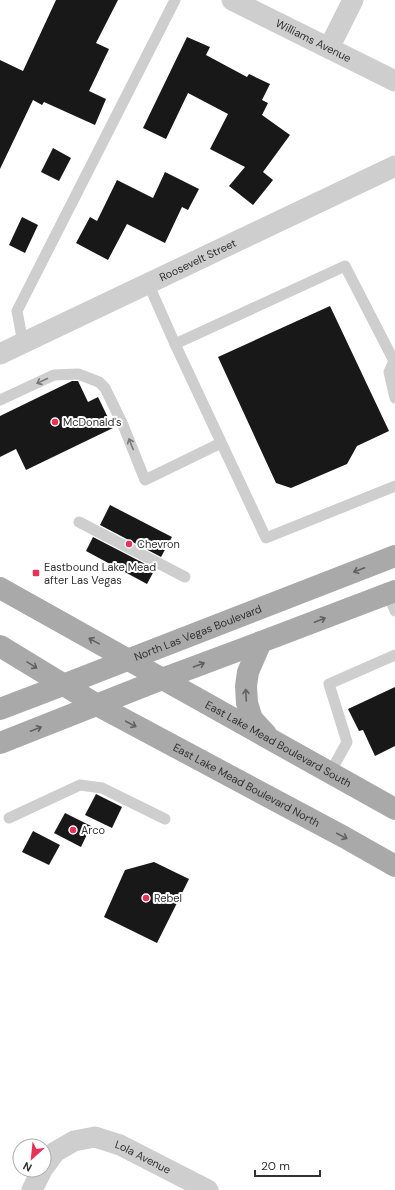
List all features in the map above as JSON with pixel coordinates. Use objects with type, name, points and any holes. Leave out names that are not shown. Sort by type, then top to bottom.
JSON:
[{"type":"main road","name":"North Las Vegas Boulevard","points":[[0,708],[395,556]]},
{"type":"main road","name":"East Lake Mead Boulevard South","points":[[0,588],[395,809]]},
{"type":"main road","points":[[0,743],[162,678],[261,642],[393,598]]},
{"type":"main road","points":[[261,642],[248,672],[246,686],[247,703],[252,719],[271,739]]},
{"type":"main road","name":"East Lake Mead Boulevard North","points":[[0,646],[97,705],[344,837],[395,866]]},
{"type":"street","name":"Williams Avenue","points":[[232,0],[395,82]]},
{"type":"street","points":[[329,48],[353,0]]},
{"type":"street","name":"Roosevelt Street","points":[[0,354],[395,166]]},
{"type":"street","name":"Lola Avenue","points":[[52,1156],[55,1152],[74,1140],[95,1137],[120,1145],[208,1190]]},
{"type":"street","points":[[32,1190],[38,1178]]},
{"type":"lane","points":[[23,343],[17,311],[175,0]]},
{"type":"lane","points":[[175,344],[345,266],[394,361],[388,372],[395,398]]},
{"type":"lane","points":[[148,283],[266,538],[395,486]]},
{"type":"lane","points":[[0,400],[54,375],[78,374],[99,382],[105,388],[124,425],[145,480],[221,443]]},
{"type":"lane","points":[[79,522],[185,577]]},
{"type":"lane","points":[[330,773],[347,742],[329,684],[395,655]]},
{"type":"lane","points":[[9,818],[80,785],[102,788],[165,820]]},
{"type":"building","points":[[56,0],[118,0],[96,43],[109,49],[89,91],[106,99],[95,125],[44,102],[42,105],[33,100],[0,169],[0,60],[23,71]]},
{"type":"building","points":[[187,37],[210,47],[206,55],[247,77],[249,74],[270,84],[262,100],[268,103],[262,115],[290,135],[263,172],[273,180],[253,205],[229,186],[245,167],[210,149],[228,114],[188,93],[166,139],[143,128]]},
{"type":"building","points":[[53,148],[71,158],[59,181],[41,172]]},
{"type":"building","points":[[165,172],[199,189],[188,210],[182,207],[165,243],[127,224],[108,260],[76,243],[90,217],[97,221],[117,180],[153,198]]},
{"type":"building","points":[[22,217],[38,225],[25,253],[9,245]]},
{"type":"building","points":[[330,306],[389,431],[357,446],[347,464],[291,488],[276,483],[218,357]]},
{"type":"building","name":"McDonald's","points":[[72,381],[78,381],[88,402],[98,397],[113,428],[26,470],[16,449],[0,457],[0,416]]},
{"type":"building","points":[[110,505],[172,537],[161,557],[100,525]]},
{"type":"building","points":[[93,537],[155,569],[147,584],[86,551]]},
{"type":"building","points":[[395,687],[395,746],[375,756],[363,730],[359,731],[348,709]]},
{"type":"building","points":[[96,794],[122,807],[112,828],[85,815]]},
{"type":"building","points":[[65,813],[91,826],[81,847],[54,833]]},
{"type":"building","points":[[33,831],[60,845],[49,865],[22,852]]},
{"type":"building","name":"Rebel","points":[[154,862],[189,879],[157,943],[104,917],[125,870]]},
{"type":"place","name":"McDonald's","points":[[55,422]]},
{"type":"place","name":"Chevron","points":[[129,544]]},
{"type":"place","name":"Eastbound Lake Mead after Las Vegas","points":[[36,573]]},
{"type":"place","name":"Arco","points":[[73,830]]},
{"type":"place","name":"Rebel","points":[[146,898]]}]
